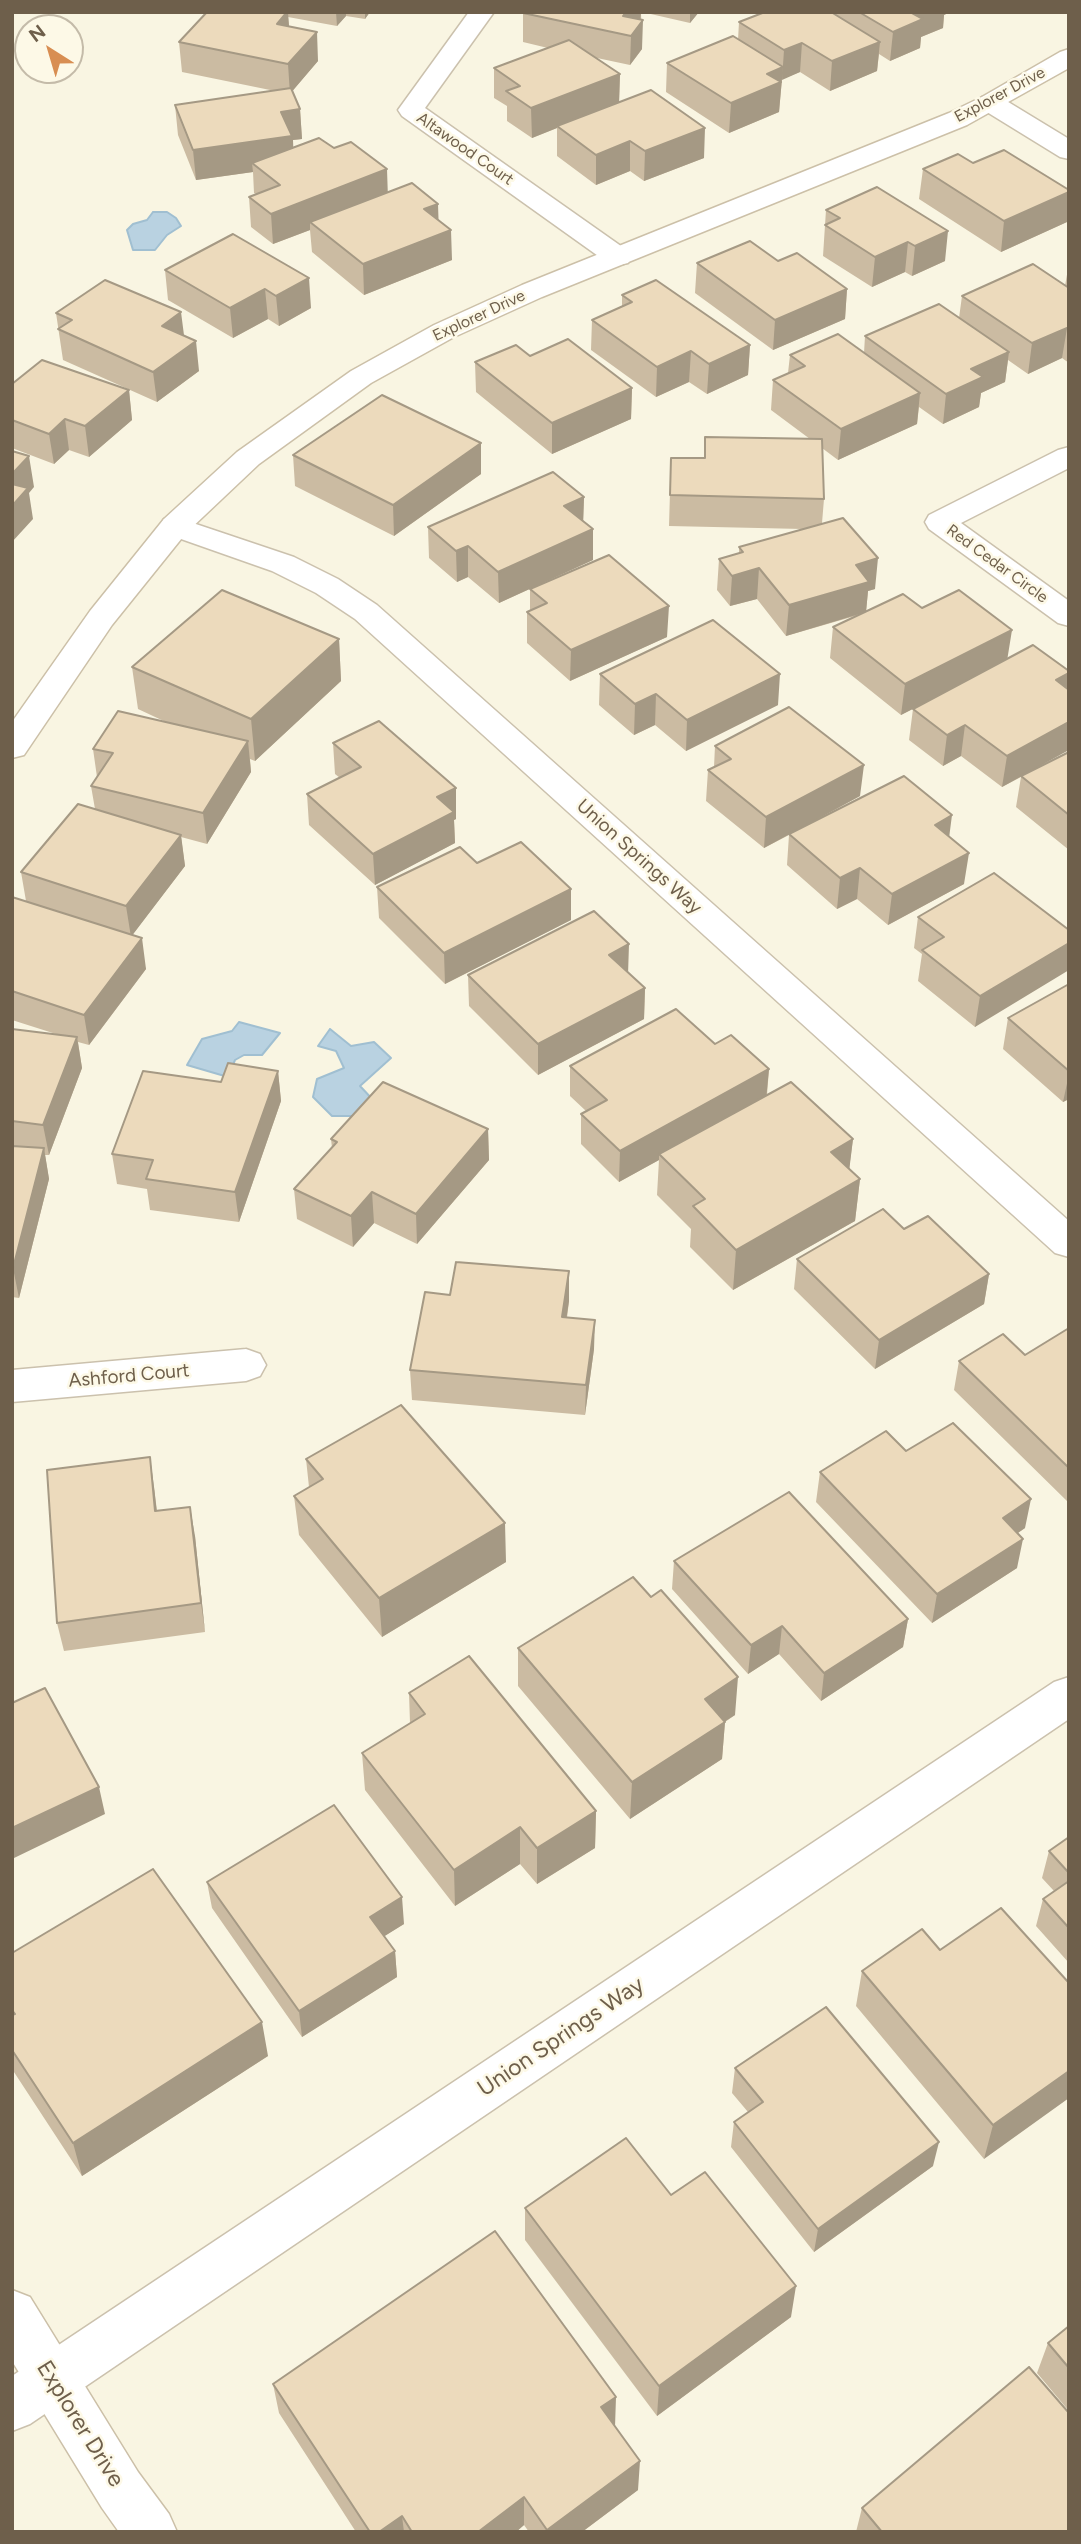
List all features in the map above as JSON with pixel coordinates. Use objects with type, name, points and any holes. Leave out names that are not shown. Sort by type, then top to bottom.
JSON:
[{"type":"street","name":"Altawood Court","points":[[482,12],[411,110],[618,257]]},
{"type":"street","name":"Explorer Drive","points":[[12,747],[101,618],[175,526],[248,458],[361,377],[444,331],[991,103],[1069,57]]},
{"type":"street","points":[[991,103],[1069,151]]},
{"type":"street","name":"Red Cedar Circle","points":[[1069,456],[940,522],[1069,616]]},
{"type":"street","name":"Union Springs Way","points":[[175,526],[283,564],[327,586],[366,612],[1069,1243]]},
{"type":"street","name":"Ashford Court","points":[[12,1386],[246,1365]]},
{"type":"street","name":"Union Springs Way","points":[[12,2406],[1069,1695]]},
{"type":"street","name":"Explorer Drive","points":[[12,2314],[120,2490],[150,2532]]},
{"type":"water","points":[[153,212],[167,212],[176,218],[181,226],[167,235],[155,250],[133,250],[127,230],[133,224],[147,220]]},
{"type":"water","points":[[239,1022],[280,1033],[262,1055],[244,1055],[235,1060],[228,1077],[187,1065],[202,1039],[232,1031]]},
{"type":"water","points":[[330,1029],[351,1046],[374,1042],[391,1058],[360,1086],[374,1101],[365,1116],[332,1116],[313,1097],[317,1079],[344,1068],[336,1051],[318,1046]]},
{"type":"building","points":[[207,12],[287,12],[277,24],[317,32],[288,64],[179,42]]},
{"type":"building","points":[[523,12],[626,12],[623,16],[643,20],[631,36]]},
{"type":"building","points":[[765,12],[831,12],[880,42],[832,61],[802,43],[784,50],[739,22]]},
{"type":"building","points":[[859,12],[914,12],[912,13],[923,19],[893,32]]},
{"type":"building","points":[[733,36],[783,67],[767,74],[781,82],[731,103],[667,63]]},
{"type":"building","points":[[569,40],[620,74],[531,108],[506,91],[520,86],[494,68]]},
{"type":"building","points":[[291,88],[300,109],[281,112],[292,136],[193,150],[175,105]]},
{"type":"building","points":[[651,90],[705,128],[645,151],[630,141],[596,155],[557,126]]},
{"type":"building","points":[[319,138],[334,148],[351,142],[387,169],[271,214],[249,197],[280,185],[252,163]]},
{"type":"building","points":[[1004,150],[1069,192],[1004,221],[923,169],[958,154],[973,163]]},
{"type":"building","points":[[412,183],[438,204],[424,209],[451,230],[363,264],[310,222]]},
{"type":"building","points":[[877,187],[948,231],[915,246],[908,242],[875,257],[825,225],[840,218],[826,210]]},
{"type":"building","points":[[233,234],[309,278],[276,296],[265,289],[230,308],[165,270]]},
{"type":"building","points":[[750,241],[778,261],[797,253],[847,289],[775,320],[697,263]]},
{"type":"building","points":[[1033,264],[1069,288],[1069,329],[1032,343],[962,296]]},
{"type":"building","points":[[105,280],[181,312],[162,326],[196,341],[153,372],[58,329],[72,320],[56,313]]},
{"type":"building","points":[[656,280],[750,345],[709,364],[691,351],[657,367],[592,320],[632,302],[622,295]]},
{"type":"building","points":[[939,304],[1009,352],[971,369],[983,377],[946,394],[865,336]]},
{"type":"building","points":[[838,334],[920,393],[841,429],[773,380],[805,366],[790,355]]},
{"type":"building","points":[[568,339],[632,388],[552,423],[475,362],[516,345],[530,356]]},
{"type":"building","points":[[42,360],[129,390],[85,426],[65,419],[49,434],[12,420],[12,384]]},
{"type":"building","points":[[382,395],[481,443],[393,505],[293,455]]},
{"type":"building","points":[[705,437],[822,439],[824,499],[670,495],[671,458],[705,458]]},
{"type":"building","points":[[12,451],[29,456],[12,474]]},
{"type":"building","points":[[553,472],[584,497],[564,506],[593,529],[498,572],[468,546],[456,551],[428,527]]},
{"type":"building","points":[[12,484],[28,488],[12,506]]},
{"type":"building","points":[[843,518],[878,558],[856,565],[869,582],[789,605],[759,568],[732,576],[719,559],[743,552],[739,547]]},
{"type":"building","points":[[609,555],[669,606],[571,650],[527,612],[547,603],[530,589]]},
{"type":"building","points":[[222,590],[339,639],[251,719],[132,667]]},
{"type":"building","points":[[959,590],[1012,630],[905,684],[833,627],[903,594],[922,608]]},
{"type":"building","points":[[713,620],[780,674],[687,720],[656,694],[635,704],[600,674]]},
{"type":"building","points":[[1033,645],[1069,671],[1056,680],[1069,690],[1069,722],[1007,756],[965,725],[947,735],[913,709]]},
{"type":"building","points":[[789,707],[864,765],[766,817],[708,770],[731,759],[715,746]]},
{"type":"building","points":[[118,711],[248,741],[203,813],[91,786],[113,753],[93,749]]},
{"type":"building","points":[[379,721],[456,788],[437,797],[454,812],[373,854],[307,794],[361,767],[333,743]]},
{"type":"building","points":[[1069,752],[1069,815],[1021,776]]},
{"type":"building","points":[[904,776],[952,815],[935,825],[969,853],[892,894],[860,868],[840,878],[789,834]]},
{"type":"building","points":[[78,804],[181,835],[126,906],[21,872]]},
{"type":"building","points":[[521,842],[571,889],[444,953],[377,887],[460,847],[477,863]]},
{"type":"building","points":[[994,873],[1069,930],[1069,943],[980,996],[922,950],[944,937],[918,917]]},
{"type":"building","points":[[12,897],[142,938],[84,1015],[12,991]]},
{"type":"building","points":[[594,911],[629,944],[609,955],[645,988],[538,1044],[468,975]]},
{"type":"building","points":[[1069,984],[1069,1071],[1008,1018]]},
{"type":"building","points":[[676,1009],[715,1044],[731,1035],[769,1069],[620,1151],[581,1114],[607,1100],[570,1066]]},
{"type":"building","points":[[12,1029],[77,1037],[43,1125],[12,1121]]},
{"type":"building","points":[[228,1063],[278,1071],[235,1192],[146,1179],[153,1160],[112,1154],[143,1071],[221,1082]]},
{"type":"building","points":[[383,1082],[488,1129],[416,1214],[372,1192],[351,1216],[294,1189],[337,1142],[331,1139]]},
{"type":"building","points":[[791,1082],[853,1139],[831,1152],[860,1179],[736,1250],[693,1206],[705,1199],[659,1154]]},
{"type":"building","points":[[12,1146],[44,1148],[13,1268],[12,1268]]},
{"type":"building","points":[[883,1209],[904,1229],[928,1216],[989,1274],[879,1340],[797,1259]]},
{"type":"building","points":[[456,1262],[569,1271],[562,1317],[595,1320],[586,1385],[410,1370],[425,1292],[450,1295]]},
{"type":"building","points":[[1069,1328],[1069,1468],[959,1361],[1003,1334],[1025,1355]]},
{"type":"building","points":[[401,1405],[505,1523],[379,1598],[294,1496],[323,1479],[306,1459]]},
{"type":"building","points":[[953,1423],[1031,1499],[1003,1518],[1023,1539],[937,1594],[820,1472],[886,1431],[906,1451]]},
{"type":"building","points":[[150,1457],[155,1511],[190,1507],[201,1603],[57,1623],[47,1470]]},
{"type":"building","points":[[789,1492],[908,1619],[824,1673],[782,1626],[751,1645],[674,1561]]},
{"type":"building","points":[[633,1577],[651,1597],[661,1590],[738,1677],[705,1699],[725,1722],[632,1782],[518,1648]]},
{"type":"building","points":[[469,1656],[596,1811],[537,1848],[520,1827],[454,1870],[362,1753],[425,1714],[409,1693]]},
{"type":"building","points":[[45,1688],[99,1787],[12,1828],[12,1703]]},
{"type":"building","points":[[334,1805],[402,1897],[370,1917],[395,1951],[299,2011],[207,1882]]},
{"type":"building","points":[[1069,1837],[1069,1873],[1049,1851]]},
{"type":"building","points":[[153,1869],[262,2022],[73,2143],[12,2050],[12,2015],[15,2014],[12,2010],[12,1953]]},
{"type":"building","points":[[1069,1881],[1069,1928],[1043,1899]]},
{"type":"building","points":[[1001,1908],[1069,1983],[1069,2071],[993,2125],[862,1971],[922,1929],[940,1950]]},
{"type":"building","points":[[826,2007],[939,2142],[818,2229],[734,2122],[763,2102],[735,2068]]},
{"type":"building","points":[[626,2138],[671,2195],[705,2172],[796,2286],[659,2386],[525,2208]]},
{"type":"building","points":[[495,2231],[616,2397],[601,2407],[640,2461],[547,2530],[524,2497],[478,2532],[412,2532],[402,2516],[379,2532],[370,2532],[273,2384]]},
{"type":"building","points":[[1069,2326],[1069,2368],[1048,2343]]},
{"type":"building","points":[[1029,2367],[1069,2413],[1069,2532],[882,2532],[862,2508]]}]
